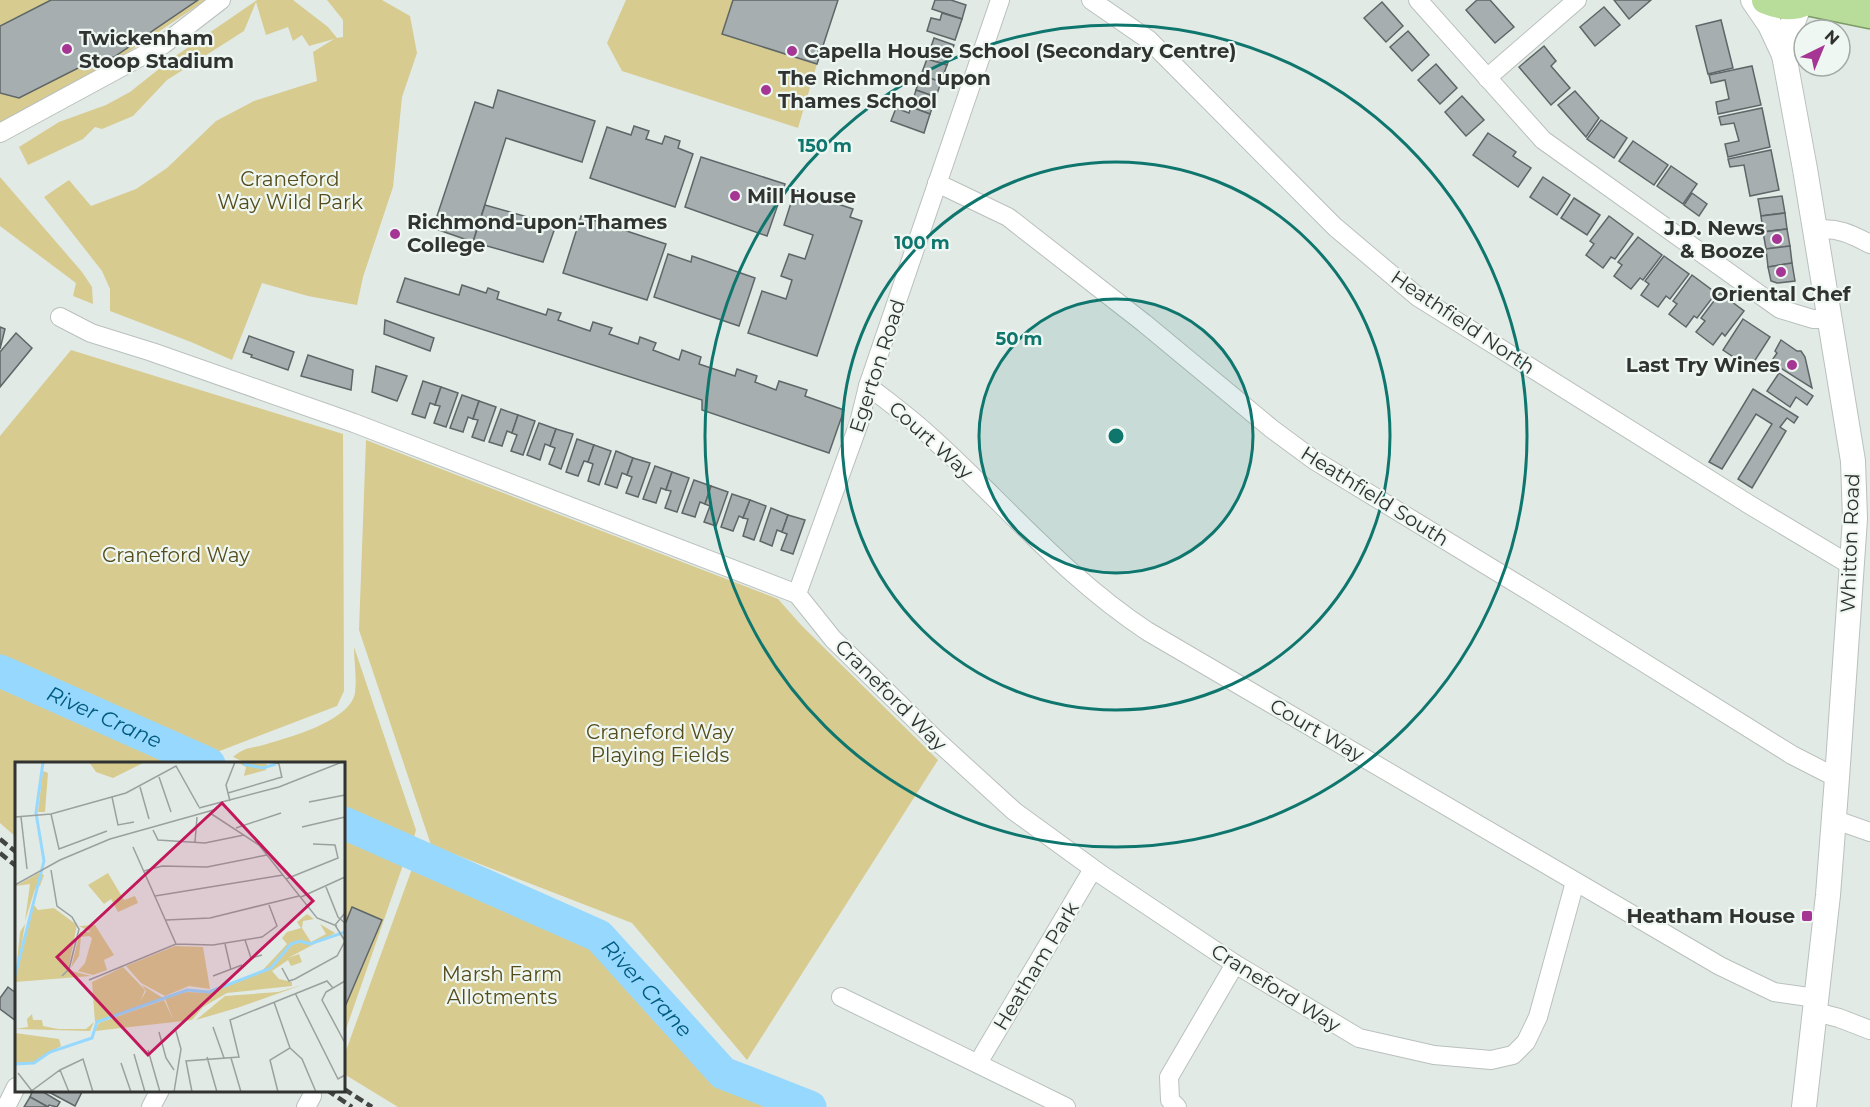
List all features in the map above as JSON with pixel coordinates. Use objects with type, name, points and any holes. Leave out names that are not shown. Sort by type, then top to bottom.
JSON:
[{"type":"highway","points":[[1766,0],[1780,6],[1805,2],[1870,14]]},
{"type":"main road","name":"Whitton Road","points":[[1753,0],[1770,25],[1784,56],[1853,461],[1855,519],[1837,778],[1828,895],[1804,1107]]},
{"type":"main road","name":"Whitton Road","points":[[1784,56],[1786,40],[1805,2]]},
{"type":"street","points":[[0,133],[164,44],[221,0]]},
{"type":"street","name":"Egerton Road","points":[[797,594],[859,423],[868,386],[1000,0]]},
{"type":"street","name":"Heathfield North","points":[[1091,0],[1149,40],[1335,227],[1418,297],[1750,505],[1852,566]]},
{"type":"street","points":[[1418,0],[1543,140],[1780,309],[1813,319],[1829,319]]},
{"type":"street","points":[[1487,78],[1576,0]]},
{"type":"street","name":"Heathfield South","points":[[938,183],[1008,217],[1144,323],[1272,429],[1314,460],[1552,604],[1792,755],[1837,778]]},
{"type":"street","points":[[1815,230],[1829,228],[1844,231],[1870,244]]},
{"type":"street","points":[[60,317],[91,333],[152,352],[387,435],[797,594]]},
{"type":"street","name":"Court Way","points":[[868,386],[933,438],[1042,545],[1113,608],[1147,631],[1720,966],[1774,992],[1816,1005],[1870,1030]]},
{"type":"street","name":"Craneford Way","points":[[797,594],[833,639],[935,740],[1014,811],[1093,869],[1234,964],[1359,1038],[1434,1055],[1491,1060],[1513,1055],[1526,1042],[1538,1017],[1575,882]]},
{"type":"street","points":[[1833,819],[1870,832]]},
{"type":"street","name":"Heatham Park","points":[[978,1063],[1093,869]]},
{"type":"street","points":[[1177,1107],[1170,1100],[1169,1077],[1234,964]]},
{"type":"street","points":[[841,997],[978,1063],[1069,1103]]},
{"type":"street","points":[[6,1107],[15,1089]]},
{"type":"street","points":[[152,1107],[159,1092]]},
{"type":"green space","name":"Twickenham Stoop Stadium","points":[[0,0],[206,0],[61,97],[0,124]]},
{"type":"green space","name":"Craneford Way Wild Park","points":[[257,0],[293,0],[328,27],[337,38],[343,37],[343,20],[327,0],[382,0],[410,16],[417,53],[402,97],[393,187],[363,277],[357,305],[308,296],[262,283],[232,360],[110,311],[110,289],[102,271],[44,197],[69,180],[91,206],[136,189],[167,168],[216,121],[254,101],[317,81],[313,52],[334,39],[309,46],[302,35],[293,41],[288,27],[266,35],[256,2],[244,31],[167,80],[133,116],[102,129],[95,127],[83,139],[28,165],[19,147],[59,122],[106,105],[130,92],[174,57]]},
{"type":"green space","points":[[626,0],[733,0],[722,34],[817,64],[798,128],[622,71],[607,43]]},
{"type":"green space","points":[[0,177],[82,272],[92,287],[93,304],[73,296],[76,283],[0,226]]},
{"type":"green space","name":"Craneford Way","points":[[71,350],[343,434],[344,691],[337,706],[217,752],[0,659],[0,436]]},
{"type":"green space","name":"Craneford Way Playing Fields","points":[[366,440],[778,599],[802,626],[938,760],[747,1060],[632,923],[431,845],[359,630]]},
{"type":"green space","points":[[354,647],[416,830],[412,845],[345,812],[345,762],[244,762],[233,757],[245,749],[290,737],[331,720],[351,703],[355,693]]},
{"type":"green space","points":[[0,685],[181,762],[15,762],[15,836],[0,823]]},
{"type":"green space","points":[[345,835],[404,862],[345,1032]]},
{"type":"green space","name":"Marsh Farm Allotments","points":[[413,866],[584,942],[721,1080],[790,1107],[398,1107],[345,1075],[345,1053]]},
{"type":"building","name":"Twickenham Stoop Stadium","points":[[51,0],[198,0],[114,57],[90,62],[19,98],[0,93],[0,26]]},
{"type":"building","points":[[733,0],[838,0],[817,64],[722,34]]},
{"type":"building","points":[[935,0],[951,0],[966,5],[962,19],[932,9]]},
{"type":"building","points":[[1477,0],[1490,0],[1514,27],[1495,43],[1466,10]]},
{"type":"building","points":[[1614,0],[1651,0],[1629,19]]},
{"type":"building","points":[[1382,2],[1403,26],[1386,42],[1364,18]]},
{"type":"building","points":[[1604,7],[1620,25],[1595,46],[1580,27]]},
{"type":"building","points":[[942,13],[962,19],[955,40],[927,31],[931,18],[940,20]]},
{"type":"building","points":[[1721,20],[1733,68],[1708,74],[1696,26]]},
{"type":"building","points":[[1408,31],[1429,55],[1412,71],[1390,47]]},
{"type":"building","points":[[934,38],[954,45],[947,65],[927,59]]},
{"type":"building","points":[[1544,46],[1556,61],[1551,66],[1570,88],[1551,105],[1519,67]]},
{"type":"building","points":[[927,59],[947,65],[941,82],[921,75]]},
{"type":"building","points":[[1436,64],[1457,88],[1440,104],[1418,80]]},
{"type":"building","points":[[1752,66],[1761,105],[1718,114],[1716,102],[1729,99],[1725,80],[1711,83],[1709,75]]},
{"type":"building","points":[[921,75],[941,82],[936,97],[916,90]]},
{"type":"building","points":[[498,90],[595,121],[582,162],[506,138],[473,242],[433,228],[475,102],[493,108]]},
{"type":"building","points":[[916,90],[936,97],[930,114],[911,107]]},
{"type":"building","points":[[1575,91],[1599,118],[1586,137],[1558,105]]},
{"type":"building","points":[[1462,96],[1484,120],[1466,136],[1445,112]]},
{"type":"building","points":[[911,107],[930,114],[924,133],[891,121],[896,108],[909,113]]},
{"type":"building","points":[[1762,108],[1770,147],[1728,157],[1725,144],[1739,141],[1734,123],[1721,125],[1719,117]]},
{"type":"building","points":[[1601,120],[1627,138],[1614,158],[1587,139]]},
{"type":"building","points":[[634,126],[649,131],[646,139],[662,144],[665,136],[680,141],[678,148],[693,154],[675,207],[590,178],[607,127],[631,135]]},
{"type":"building","points":[[1488,133],[1516,152],[1513,156],[1531,168],[1518,187],[1473,155]]},
{"type":"building","points":[[1633,141],[1668,165],[1654,185],[1619,161]]},
{"type":"building","points":[[1771,150],[1779,190],[1750,196],[1744,165],[1730,167],[1728,159]]},
{"type":"building","name":"Mill House","points":[[701,157],[785,184],[767,236],[685,207]]},
{"type":"building","points":[[1671,166],[1697,184],[1683,204],[1657,186]]},
{"type":"building","points":[[1543,177],[1570,195],[1557,215],[1530,197]]},
{"type":"building","points":[[795,190],[853,209],[850,217],[862,221],[817,356],[748,333],[762,291],[786,299],[792,280],[781,276],[789,254],[805,259],[813,235],[784,225]]},
{"type":"building","points":[[1692,193],[1707,204],[1699,216],[1684,205]]},
{"type":"building","points":[[1782,196],[1785,213],[1761,216],[1758,199]]},
{"type":"building","points":[[1574,198],[1600,215],[1587,235],[1561,218]]},
{"type":"building","points":[[485,205],[556,225],[543,262],[473,242]]},
{"type":"building","points":[[1785,213],[1787,229],[1763,232],[1761,216]]},
{"type":"building","points":[[581,216],[666,244],[647,300],[563,273]]},
{"type":"building","points":[[1609,216],[1633,234],[1615,259],[1611,257],[1603,268],[1586,255],[1594,244],[1590,241]]},
{"type":"building","name":"J.D. News & Booze","points":[[1787,229],[1790,246],[1766,249],[1763,232]]},
{"type":"building","points":[[1638,237],[1662,255],[1643,280],[1640,278],[1631,289],[1614,276],[1622,265],[1618,262]]},
{"type":"building","points":[[1790,246],[1792,263],[1768,267],[1766,249]]},
{"type":"building","points":[[668,254],[691,262],[692,256],[755,278],[739,326],[654,297]]},
{"type":"building","points":[[1664,256],[1689,274],[1670,299],[1666,296],[1658,307],[1641,295],[1649,284],[1645,281]]},
{"type":"building","name":"Oriental Chef","points":[[1792,263],[1795,281],[1777,283],[1771,281],[1768,267]]},
{"type":"building","points":[[1692,275],[1716,293],[1697,318],[1694,316],[1686,327],[1669,314],[1677,304],[1673,301]]},
{"type":"building","points":[[405,278],[459,295],[462,285],[486,293],[488,288],[499,292],[497,299],[546,315],[548,309],[561,313],[558,320],[590,331],[593,322],[612,328],[609,334],[638,344],[640,337],[656,343],[653,350],[679,360],[682,350],[701,357],[699,364],[735,376],[737,369],[757,376],[755,382],[776,390],[779,381],[807,390],[805,396],[844,410],[829,453],[702,410],[702,400],[397,302]]},
{"type":"building","points":[[1720,293],[1744,311],[1725,336],[1722,333],[1713,345],[1696,332],[1705,321],[1701,318]]},
{"type":"building","points":[[1743,319],[1770,337],[1750,368],[1723,350]]},
{"type":"building","points":[[385,320],[434,338],[430,351],[384,334]]},
{"type":"building","points":[[0,327],[5,329],[0,349]]},
{"type":"building","points":[[16,333],[32,348],[0,387],[0,352]]},
{"type":"building","points":[[249,336],[294,352],[288,370],[243,352]]},
{"type":"building","name":"Last Try Wines","points":[[1781,340],[1797,351],[1801,351],[1805,357],[1812,388],[1771,362]]},
{"type":"building","points":[[308,355],[353,370],[351,390],[301,376]]},
{"type":"building","points":[[376,366],[407,376],[397,401],[372,392]]},
{"type":"building","points":[[1779,373],[1813,396],[1807,405],[1796,397],[1790,407],[1767,391]]},
{"type":"building","points":[[423,381],[441,387],[435,405],[430,403],[425,418],[412,414]]},
{"type":"building","points":[[441,387],[458,393],[446,427],[434,423],[440,406],[435,405]]},
{"type":"building","points":[[1753,389],[1798,417],[1794,423],[1787,418],[1780,427],[1786,431],[1752,488],[1738,479],[1772,424],[1756,414],[1722,469],[1709,462]]},
{"type":"building","points":[[462,395],[479,401],[473,419],[468,417],[463,432],[450,428]]},
{"type":"building","points":[[479,401],[496,407],[484,441],[472,437],[478,420],[473,419]]},
{"type":"building","points":[[501,409],[518,415],[512,433],[507,431],[502,446],[489,442]]},
{"type":"building","points":[[518,415],[535,421],[523,455],[511,451],[517,435],[512,433]]},
{"type":"building","points":[[539,423],[556,429],[550,446],[545,444],[540,460],[527,455]]},
{"type":"building","points":[[556,429],[573,434],[561,469],[549,464],[555,448],[550,446]]},
{"type":"building","points":[[577,439],[594,445],[588,462],[584,461],[578,476],[566,472]]},
{"type":"building","points":[[594,445],[611,451],[599,485],[588,481],[593,464],[588,462]]},
{"type":"building","points":[[616,451],[633,458],[627,475],[622,473],[617,488],[605,484]]},
{"type":"building","points":[[633,458],[650,463],[638,497],[626,493],[632,477],[627,475]]},
{"type":"building","points":[[655,466],[672,472],[666,490],[661,488],[656,503],[643,499]]},
{"type":"building","points":[[672,472],[689,478],[677,512],[665,508],[671,491],[666,490]]},
{"type":"building","points":[[694,480],[711,486],[705,504],[700,502],[695,517],[682,513]]},
{"type":"building","points":[[711,486],[728,492],[716,526],[704,522],[710,506],[705,504]]},
{"type":"building","points":[[732,494],[750,500],[743,518],[739,516],[733,531],[721,527]]},
{"type":"building","points":[[750,500],[766,506],[754,540],[743,536],[748,519],[743,518]]},
{"type":"building","points":[[771,508],[788,515],[782,532],[777,530],[772,546],[760,541]]},
{"type":"building","points":[[788,515],[805,520],[793,554],[781,550],[787,534],[782,532]]},
{"type":"building","points":[[352,907],[382,920],[345,1007],[345,924]]},
{"type":"building","points":[[8,987],[15,992],[15,1020],[0,1009],[0,998]]},
{"type":"building","points":[[32,1092],[43,1092],[60,1102],[57,1107],[49,1105],[48,1107],[30,1097]]},
{"type":"building","points":[[49,1092],[82,1092],[75,1106]]},
{"type":"building","points":[[30,1097],[48,1107],[24,1107]]},
{"type":"waterway","name":"River Crane","points":[[0,671],[205,762]]},
{"type":"waterway","name":"River Crane","points":[[345,823],[599,936],[723,1073],[810,1107]]},
{"type":"railway","points":[[0,839],[15,851]]},
{"type":"railway","points":[[0,853],[15,865]]},
{"type":"railway","points":[[345,1090],[372,1107]]},
{"type":"railway","points":[[330,1092],[352,1107]]},
{"type":"place","name":"Twickenham Stoop Stadium","points":[[67,49]]},
{"type":"place","name":"Capella House School (Secondary Centre)","points":[[792,51]]},
{"type":"place","name":"The Richmond upon Thames School","points":[[766,90]]},
{"type":"place","name":"Mill House","points":[[735,196]]},
{"type":"place","name":"Richmond-upon-Thames College","points":[[395,234]]},
{"type":"place","name":"J.D. News & Booze","points":[[1777,239]]},
{"type":"place","name":"Oriental Chef","points":[[1781,272]]},
{"type":"place","name":"Last Try Wines","points":[[1792,365]]},
{"type":"place","name":"Heatham House","points":[[1807,916]]}]
